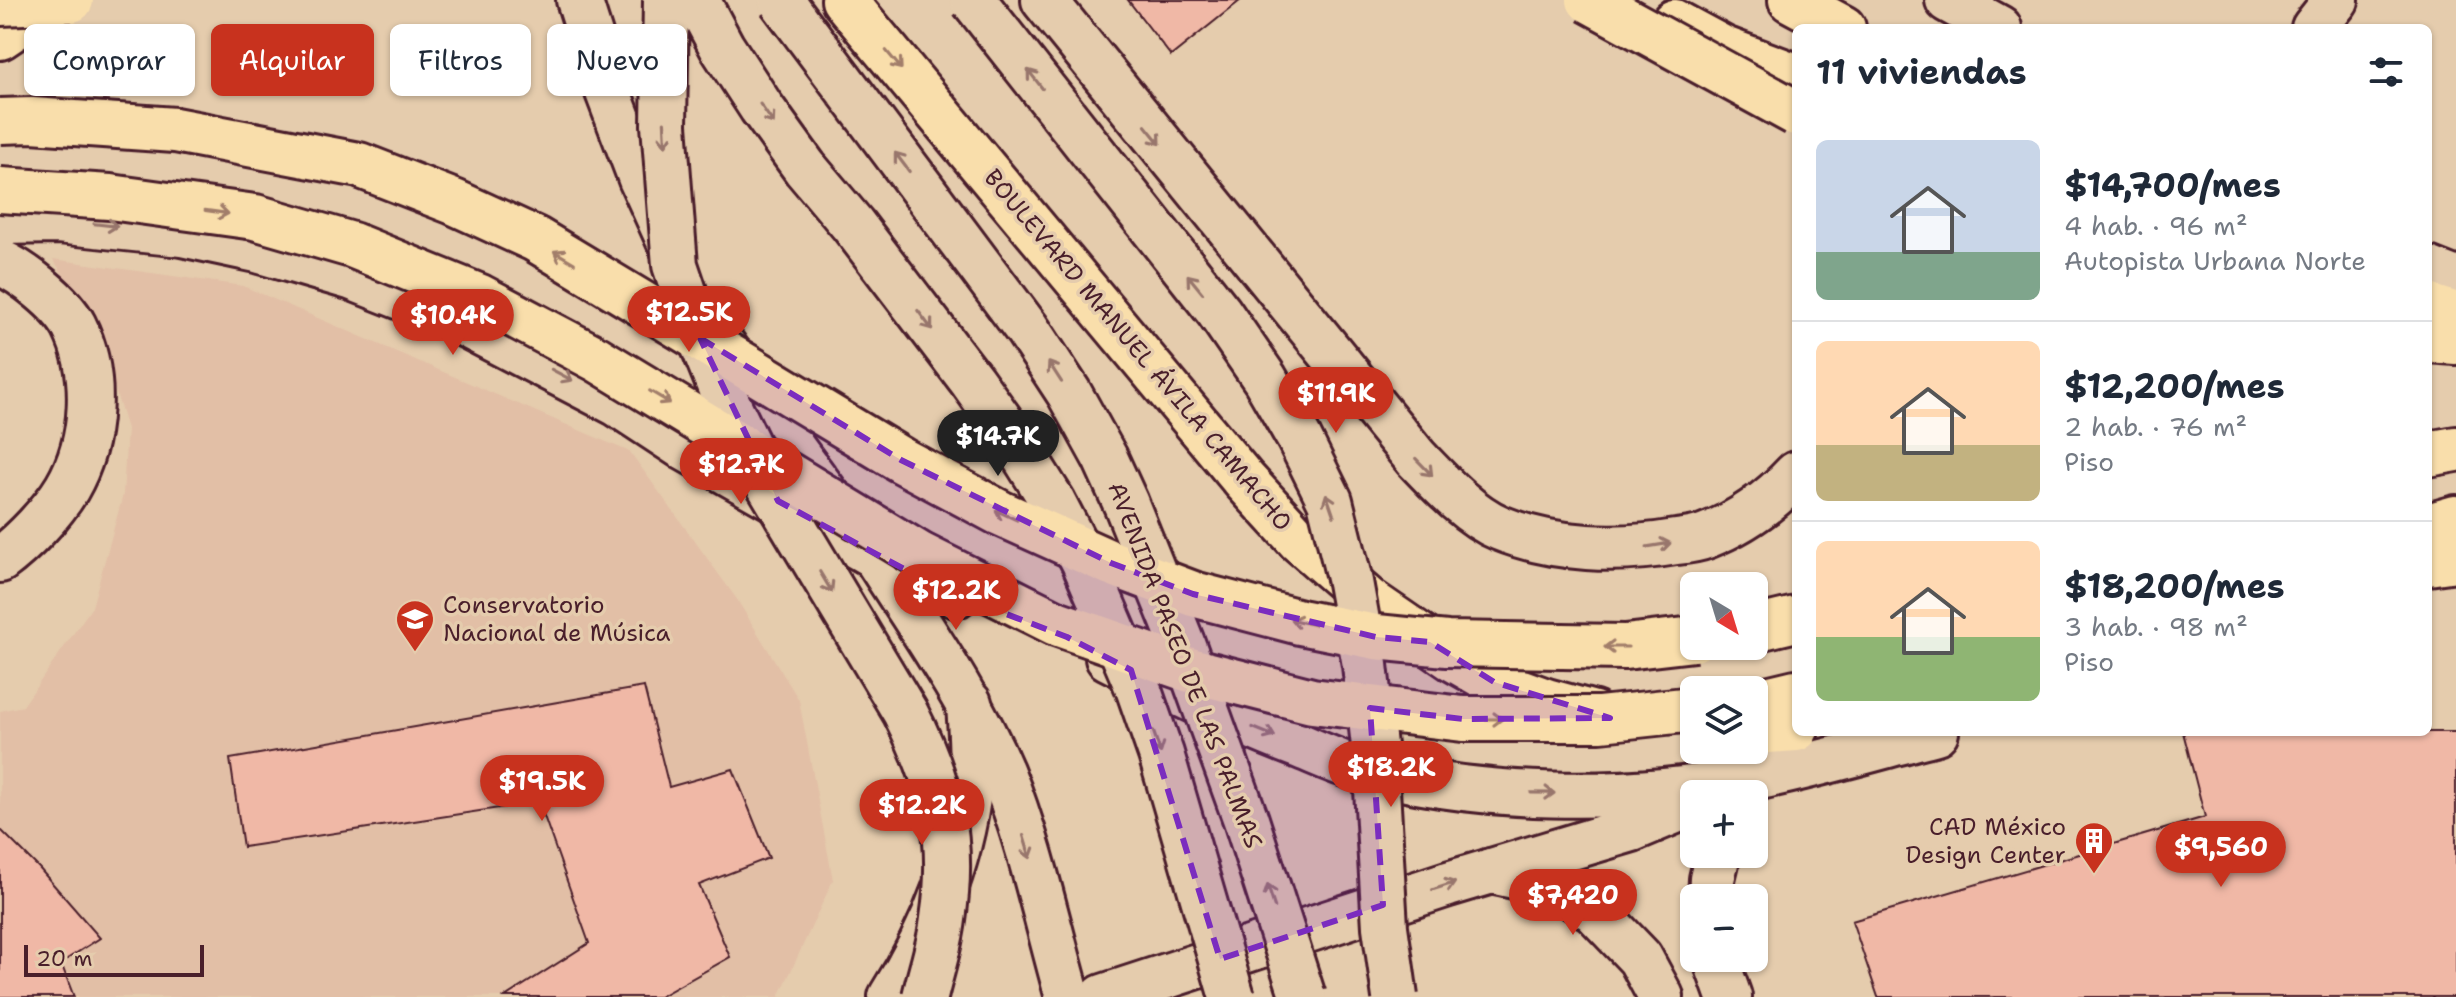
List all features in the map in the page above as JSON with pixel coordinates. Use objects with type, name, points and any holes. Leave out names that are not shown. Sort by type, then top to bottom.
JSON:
[{"type":"highway","points":[[0,37],[55,0]]},
{"type":"highway","points":[[0,3],[71,0]]},
{"type":"highway","name":"BOULEVARD MANUEL ÁVILA CAMACHO","points":[[844,0],[1244,480],[1299,540],[1369,601],[1452,658],[1494,682],[1599,716],[1680,728]]},
{"type":"highway","points":[[1589,0],[1792,111]]},
{"type":"highway","points":[[1632,0],[1724,49],[1792,74]]},
{"type":"highway","points":[[1791,0],[1836,24]]},
{"type":"highway","points":[[0,121],[32,120],[175,130],[359,165],[440,197],[535,239],[901,460],[1000,513],[1111,563],[1193,594],[1300,622],[1376,637],[1447,644],[1625,647],[1680,641]]},
{"type":"highway","points":[[0,190],[110,197],[255,217],[352,245],[480,297],[597,359],[920,555],[1056,623],[1190,670],[1312,701],[1463,719],[1600,719],[1680,710]]},
{"type":"highway","points":[[2432,307],[2456,315]]},
{"type":"highway","points":[[2432,340],[2456,342]]},
{"type":"highway","points":[[2432,453],[2456,449]]},
{"type":"highway","points":[[2432,525],[2456,518]]},
{"type":"highway","points":[[2432,562],[2456,559]]},
{"type":"highway","points":[[1768,626],[1792,620]]},
{"type":"highway","points":[[1768,699],[1792,693]]},
{"type":"highway","points":[[1768,731],[1792,729]]},
{"type":"main road","points":[[579,0],[587,24]]},
{"type":"main road","points":[[610,0],[614,24]]},
{"type":"main road","points":[[666,0],[664,125],[675,265],[697,330],[722,392],[760,470],[905,712],[925,751],[939,792],[947,834],[948,879],[943,922],[925,997]]},
{"type":"main road","points":[[697,0],[722,47],[761,107],[972,381],[1053,502],[1084,562],[1138,688],[1161,754],[1232,997]]},
{"type":"main road","name":"AVENIDA PASEO DE LAS PALMAS","points":[[781,0],[1027,329],[1069,393],[1105,458],[1182,643],[1246,820],[1303,997]]},
{"type":"main road","points":[[973,0],[1219,312],[1265,379],[1330,501],[1350,582],[1365,665],[1375,755],[1385,927],[1395,997]]},
{"type":"main road","points":[[1044,0],[1416,458],[1446,490],[1499,527],[1548,541],[1598,548],[1651,547],[1704,537],[1742,519],[1778,493],[1792,478]]},
{"type":"main road","points":[[1948,0],[1992,24]]},
{"type":"main road","points":[[2317,24],[2336,0]]},
{"type":"main road","points":[[1724,49],[1792,116]]},
{"type":"main road","points":[[610,96],[660,221],[723,345],[827,497],[875,556],[969,703],[1002,775],[1028,849],[1068,997]]},
{"type":"main road","points":[[0,222],[58,221],[182,234],[257,250],[353,278],[447,315],[618,404],[685,448],[875,556],[943,590],[1067,637],[1167,689],[1261,731],[1350,765],[1435,784],[1521,793],[1607,794],[1680,789]]},
{"type":"main road","points":[[0,262],[32,282],[73,325],[89,383],[88,419],[81,454],[67,488],[38,525],[0,560]]},
{"type":"main road","points":[[2432,271],[2456,280]]},
{"type":"main road","points":[[891,997],[933,921],[952,867],[966,811],[972,769],[969,703]]},
{"type":"main road","points":[[1768,780],[1922,736]]},
{"type":"main road","points":[[1103,997],[1491,871],[1632,829],[1680,809]]},
{"type":"main road","points":[[1491,871],[1538,881],[1565,892],[1594,910],[1640,958],[1661,997]]},
{"type":"main road","points":[[1720,972],[1729,997]]},
{"type":"highlighted area","points":[[700,338],[901,460],[1111,563],[1193,594],[1376,637],[1430,642],[1494,682],[1610,718],[1463,719],[1370,708],[1383,905],[1220,959],[1131,670],[1067,637],[943,590],[778,501]]},
{"type":"shaded area","name":"Conservatorio Nacional de Música","points":[[53,259],[243,286],[630,452],[736,598],[799,700],[833,880],[779,997],[0,997],[0,711],[23,706],[92,607],[123,495],[127,429],[95,324]]},
{"type":"building","points":[[1128,0],[1241,0],[1171,56]]},
{"type":"building","points":[[644,687],[669,787],[733,769],[769,858],[699,885],[730,957],[659,997],[505,997],[589,943],[539,802],[243,847],[230,759]]},
{"type":"building","points":[[2432,732],[2456,732],[2456,997],[1878,997],[1852,921],[2205,817],[2184,736],[2432,736]]},
{"type":"building","points":[[0,829],[100,938],[61,963],[74,997],[0,997]]},
{"type":"place","name":"Conservatorio Nacional de Música","points":[[415,653]]},
{"type":"place","name":"CAD México Design Center","points":[[2094,875]]}]
